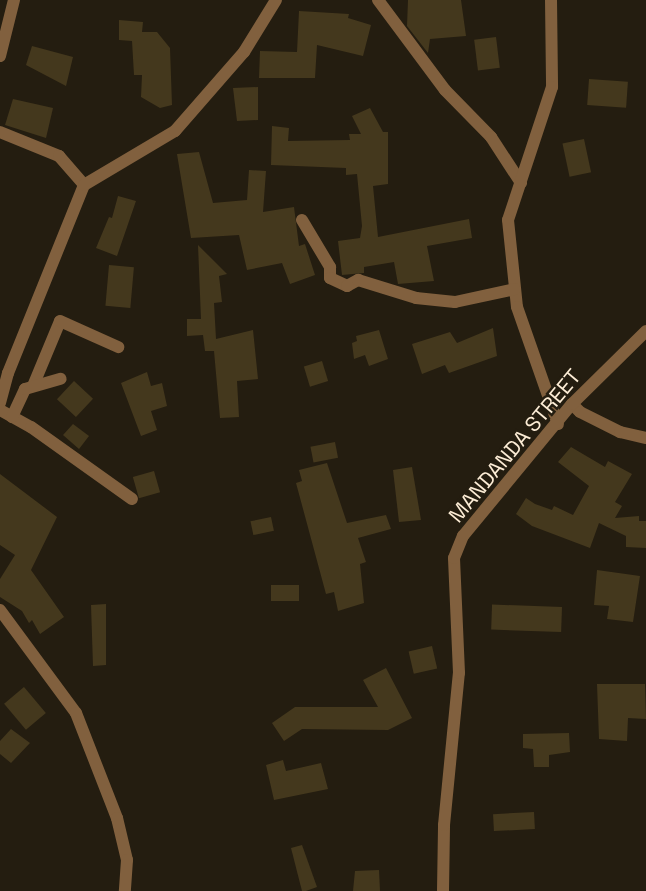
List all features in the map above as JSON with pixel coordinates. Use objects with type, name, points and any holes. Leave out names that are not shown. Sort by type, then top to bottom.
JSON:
[{"type":"street","points":[[0,56],[14,0]]},
{"type":"street","points":[[0,403],[12,362],[84,185],[176,131],[244,52],[276,0]]},
{"type":"street","points":[[378,0],[445,90],[491,137],[521,183]]},
{"type":"street","points":[[551,0],[552,87],[508,220],[517,307],[558,424]]},
{"type":"street","points":[[0,132],[59,156],[84,185]]},
{"type":"street","points":[[303,220],[330,267],[330,278],[346,285],[358,280],[416,298],[454,302],[515,289]]},
{"type":"street","points":[[33,386],[60,321],[118,347]]},
{"type":"street","name":"MANDANDA STREET","points":[[443,891],[444,825],[459,673],[454,558],[463,536],[558,424],[572,404],[646,331]]},
{"type":"street","points":[[12,417],[25,389],[61,379]]},
{"type":"street","points":[[572,404],[580,412],[620,432],[646,438]]},
{"type":"street","points":[[0,410],[132,500]]},
{"type":"street","points":[[0,610],[76,713],[117,818],[127,860],[125,891]]},
{"type":"building","points":[[408,0],[461,0],[466,36],[430,39],[428,53],[407,26]]},
{"type":"building","points":[[299,11],[349,14],[348,18],[371,25],[363,56],[317,45],[315,78],[259,78],[260,51],[297,52]]},
{"type":"building","points":[[119,20],[143,22],[142,32],[157,32],[170,48],[172,105],[160,108],[141,97],[142,75],[134,75],[132,41],[119,40]]},
{"type":"building","points":[[496,37],[500,68],[478,70],[474,40]]},
{"type":"building","points":[[32,46],[73,57],[66,86],[26,65]]},
{"type":"building","points":[[589,79],[628,82],[626,108],[587,105]]},
{"type":"building","points":[[258,87],[258,120],[237,121],[233,88]]},
{"type":"building","points":[[13,99],[53,108],[46,138],[5,125]]},
{"type":"building","points":[[370,108],[383,132],[388,132],[388,184],[373,186],[378,237],[469,219],[472,238],[427,246],[434,281],[398,284],[394,262],[364,267],[364,273],[342,275],[338,241],[360,238],[362,226],[357,174],[346,175],[346,168],[271,165],[272,126],[289,128],[288,141],[350,140],[349,134],[361,134],[352,116]]},
{"type":"building","points":[[584,139],[591,172],[570,177],[562,144]]},
{"type":"building","points":[[199,152],[213,203],[247,200],[249,170],[266,171],[263,212],[294,207],[299,246],[305,244],[315,275],[290,284],[282,263],[247,270],[239,235],[191,238],[177,154]]},
{"type":"building","points":[[118,196],[136,201],[117,256],[96,248],[109,217],[112,218]]},
{"type":"building","points":[[198,245],[227,274],[219,276],[222,302],[214,303],[216,339],[253,330],[258,379],[237,381],[239,417],[220,418],[214,351],[205,351],[203,335],[187,336],[187,319],[201,319]]},
{"type":"building","points":[[109,265],[134,267],[130,308],[105,306]]},
{"type":"building","points":[[493,328],[497,356],[449,373],[445,365],[422,374],[412,344],[450,332],[457,343]]},
{"type":"building","points":[[379,330],[388,359],[369,366],[365,355],[354,359],[352,343],[357,341],[356,336]]},
{"type":"building","points":[[322,361],[328,381],[310,387],[304,367]]},
{"type":"building","points":[[147,372],[151,386],[162,383],[167,406],[151,411],[157,430],[141,436],[121,383]]},
{"type":"building","points":[[74,381],[93,399],[76,417],[57,399]]},
{"type":"building","points":[[73,424],[89,436],[79,449],[63,435]]},
{"type":"building","points":[[335,442],[338,458],[314,462],[310,447]]},
{"type":"building","points":[[571,447],[605,467],[608,461],[632,474],[615,502],[622,506],[615,518],[639,516],[639,521],[646,521],[646,548],[626,547],[626,536],[599,523],[590,548],[532,526],[516,514],[526,498],[535,504],[552,510],[554,506],[573,515],[589,486],[558,462]]},
{"type":"building","points":[[327,463],[347,523],[386,515],[391,529],[358,538],[366,562],[360,564],[364,603],[338,611],[334,592],[326,594],[296,483],[302,481],[299,470]]},
{"type":"building","points":[[412,467],[421,520],[399,522],[393,470]]},
{"type":"building","points":[[154,471],[160,492],[139,498],[133,477]]},
{"type":"building","points":[[0,474],[57,517],[31,570],[64,617],[40,634],[32,620],[29,623],[22,611],[0,597],[0,579],[15,555],[0,545]]},
{"type":"building","points":[[271,517],[274,531],[253,535],[250,521]]},
{"type":"building","points":[[597,570],[640,576],[633,622],[607,619],[609,606],[594,605]]},
{"type":"building","points":[[271,585],[299,585],[299,601],[271,601]]},
{"type":"building","points":[[106,604],[106,665],[93,666],[91,605]]},
{"type":"building","points":[[492,605],[562,607],[561,632],[491,630]]},
{"type":"building","points":[[432,646],[437,668],[414,674],[409,651]]},
{"type":"building","points":[[386,668],[412,718],[388,730],[302,729],[284,741],[272,723],[295,707],[378,707],[363,680]]},
{"type":"building","points":[[597,684],[645,684],[646,719],[628,718],[627,741],[599,739]]},
{"type":"building","points":[[24,687],[46,713],[26,730],[4,704]]},
{"type":"building","points":[[11,729],[30,743],[11,763],[0,754],[0,741]]},
{"type":"building","points":[[569,733],[570,752],[549,755],[549,767],[534,767],[533,749],[523,748],[523,734]]},
{"type":"building","points":[[283,760],[286,771],[321,763],[328,789],[274,800],[266,765]]},
{"type":"building","points":[[534,812],[535,829],[494,831],[493,814]]},
{"type":"building","points":[[302,845],[317,887],[306,891],[302,891],[291,848]]},
{"type":"building","points":[[379,870],[380,891],[353,891],[355,871]]}]
